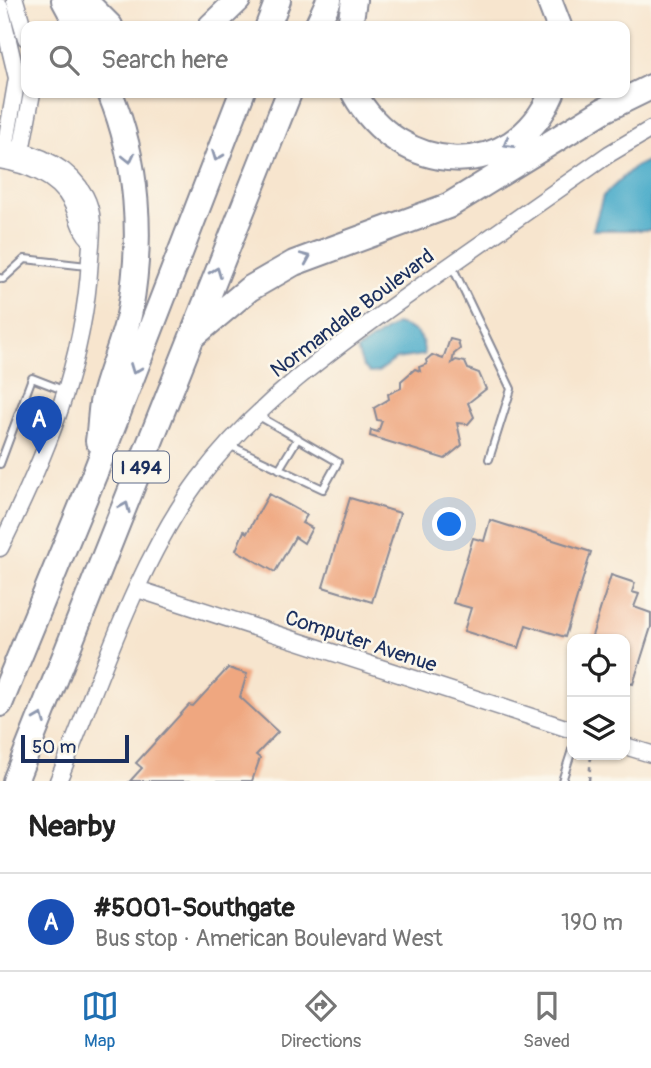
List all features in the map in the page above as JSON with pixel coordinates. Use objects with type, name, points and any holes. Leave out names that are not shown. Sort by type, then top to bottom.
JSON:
[{"type":"highway","points":[[64,0],[75,21]]},
{"type":"highway","points":[[84,0],[105,21]]},
{"type":"highway","points":[[216,21],[238,0]]},
{"type":"highway","points":[[270,21],[278,0]]},
{"type":"highway","points":[[319,21],[328,0]]},
{"type":"highway","points":[[351,21],[354,0]]},
{"type":"highway","points":[[549,0],[557,21]]},
{"type":"highway","points":[[630,97],[651,87]]},
{"type":"highway","points":[[95,473],[102,402],[130,310],[137,232],[132,169],[112,98]]},
{"type":"highway","name":"I 494","points":[[0,704],[95,473],[240,98]]},
{"type":"highway","name":"I 494","points":[[15,781],[287,98]]},
{"type":"highway","points":[[357,98],[375,124],[394,141],[411,150],[447,159],[469,158],[508,145],[537,120],[549,98]]},
{"type":"highway","points":[[190,338],[248,289],[294,263],[447,206],[604,110],[629,98]]},
{"type":"street","points":[[15,0],[21,21]]},
{"type":"street","points":[[0,7],[17,78],[8,155]]},
{"type":"street","points":[[8,155],[30,98]]},
{"type":"street","name":"Normandale Boulevard","points":[[58,781],[137,589],[198,481],[255,414],[333,349],[609,154],[651,129]]},
{"type":"street","points":[[0,548],[6,527],[68,393],[85,316],[91,240],[81,231],[70,198],[47,176],[8,155]]},
{"type":"street","name":"Computer Avenue","points":[[137,589],[567,728]]},
{"type":"street","points":[[630,748],[651,754]]},
{"type":"lane","points":[[0,278],[3,279],[25,259],[89,267]]},
{"type":"lane","points":[[452,264],[511,389],[489,459]]},
{"type":"lane","points":[[0,464],[25,404],[32,378],[68,393]]},
{"type":"lane","points":[[228,444],[319,490],[338,462],[255,414]]},
{"type":"lane","points":[[279,469],[298,438]]},
{"type":"lane","points":[[562,781],[569,760]]},
{"type":"path","points":[[589,781],[591,760]]},
{"type":"water","points":[[651,159],[651,230],[593,230],[603,196],[633,168]]},
{"type":"water","points":[[396,324],[418,334],[424,355],[396,359],[378,372],[370,373],[363,366],[357,350]]},
{"type":"building","points":[[450,339],[458,341],[460,349],[454,354],[452,363],[456,360],[465,362],[468,369],[479,373],[486,389],[468,403],[474,417],[468,424],[457,423],[462,445],[445,459],[370,436],[371,430],[378,432],[382,421],[377,420],[374,408],[389,399],[388,394],[401,388],[401,381],[415,369],[420,371],[419,367],[427,364],[426,360],[432,355],[443,359]]},
{"type":"building","points":[[269,494],[307,515],[302,523],[312,528],[304,543],[295,537],[275,572],[236,550],[244,531],[247,533]]},
{"type":"building","points":[[350,498],[400,513],[372,602],[323,587]]},
{"type":"building","points":[[490,520],[591,552],[565,637],[526,625],[519,648],[464,631],[471,608],[453,603],[473,538],[484,541]]},
{"type":"building","points":[[611,575],[635,583],[632,592],[639,594],[634,607],[651,613],[651,627],[633,684],[630,683],[630,634],[593,634]]},
{"type":"building","points":[[228,668],[247,674],[240,697],[278,732],[256,755],[260,758],[252,781],[130,781],[142,768],[136,763],[189,705],[193,706]]},
{"type":"place","name":"#5001-Southgate","points":[[39,454]]}]
